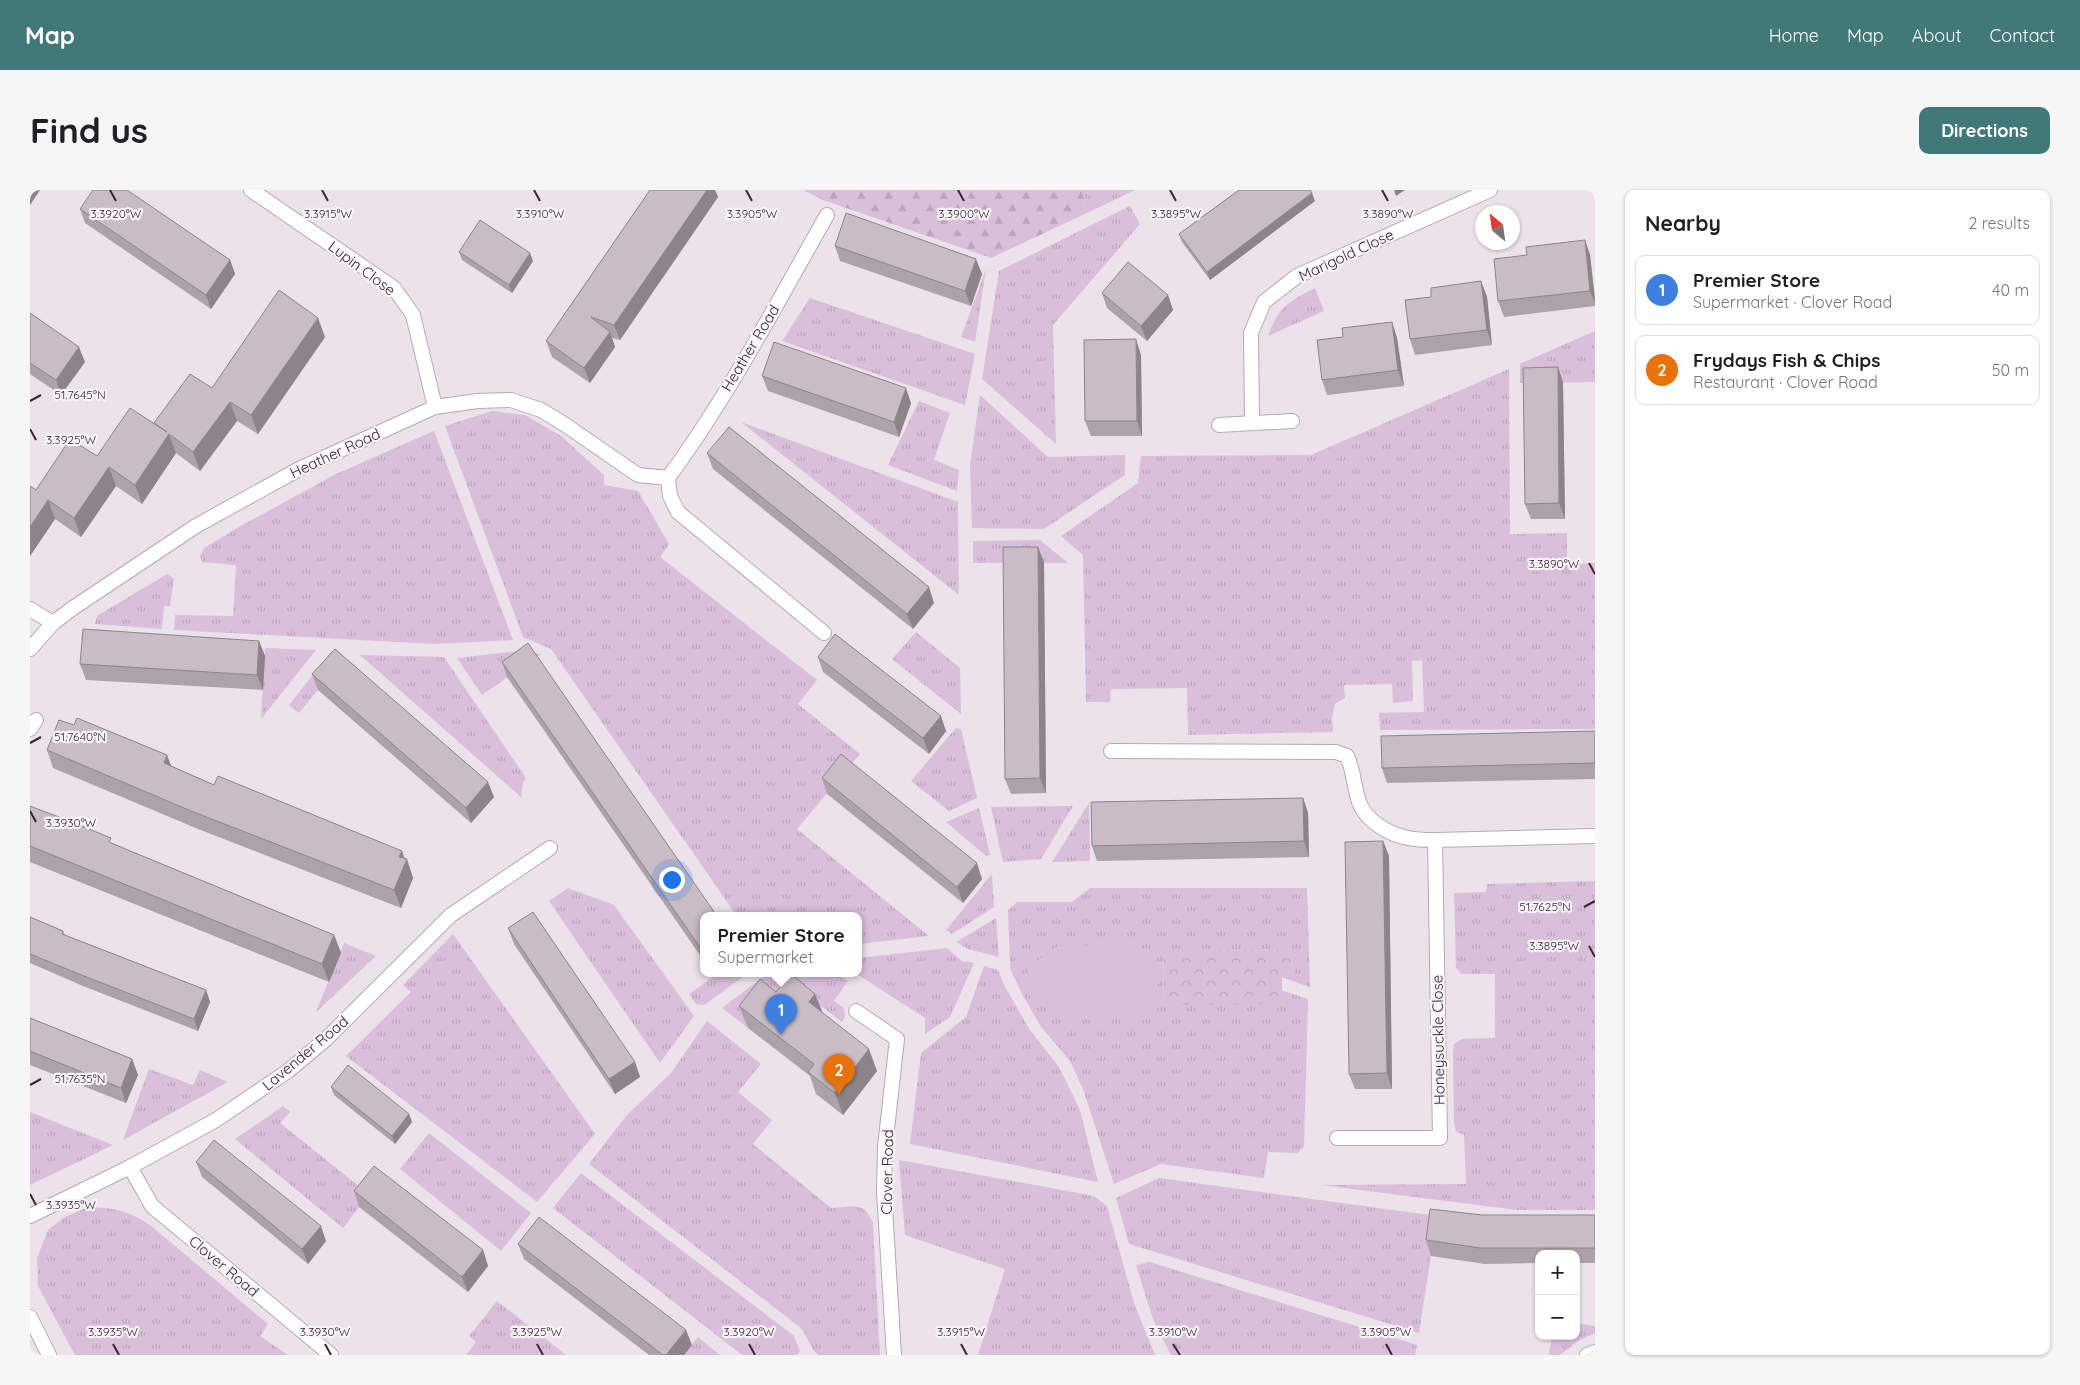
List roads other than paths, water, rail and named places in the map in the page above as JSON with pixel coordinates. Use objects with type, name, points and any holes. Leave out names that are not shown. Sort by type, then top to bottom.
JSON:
[{"type":"street","name":"Lupin Close","points":[[251,190],[394,288],[414,315],[435,407]]},
{"type":"street","name":"Marigold Close","points":[[1252,423],[1251,333],[1264,302],[1297,276],[1490,190]]},
{"type":"street","name":"Heather Road","points":[[30,649],[53,624],[121,575],[205,521],[299,468],[435,407],[478,401],[511,400],[541,410],[638,475],[668,478],[690,448],[760,335],[827,215]]},
{"type":"street","points":[[1219,425],[1292,421]]},
{"type":"street","points":[[668,478],[670,496],[678,512],[824,634]]},
{"type":"street","points":[[30,608],[53,624]]},
{"type":"street","points":[[1111,751],[1336,752],[1347,756],[1356,780],[1360,802],[1368,818],[1392,832],[1408,838],[1435,840],[1595,836]]},
{"type":"street","name":"Honeysuckle Close","points":[[1337,1138],[1440,1138],[1435,840]]},
{"type":"street","name":"Lavender Road","points":[[30,1216],[130,1167],[216,1120],[288,1071],[325,1040],[451,915],[550,848]]},
{"type":"street","name":"Clover Road","points":[[856,1011],[897,1039],[885,1147],[884,1182],[894,1355]]},
{"type":"street","name":"Clover Road","points":[[130,1167],[152,1206],[331,1355]]},
{"type":"street","points":[[30,1318],[49,1355]]},
{"type":"street","points":[[1587,1355],[1595,1352]]},
{"type":"place","name":"Premier Store","points":[[781,1035]]},
{"type":"place","name":"Frydays Fish & Chips","points":[[839,1095]]}]
